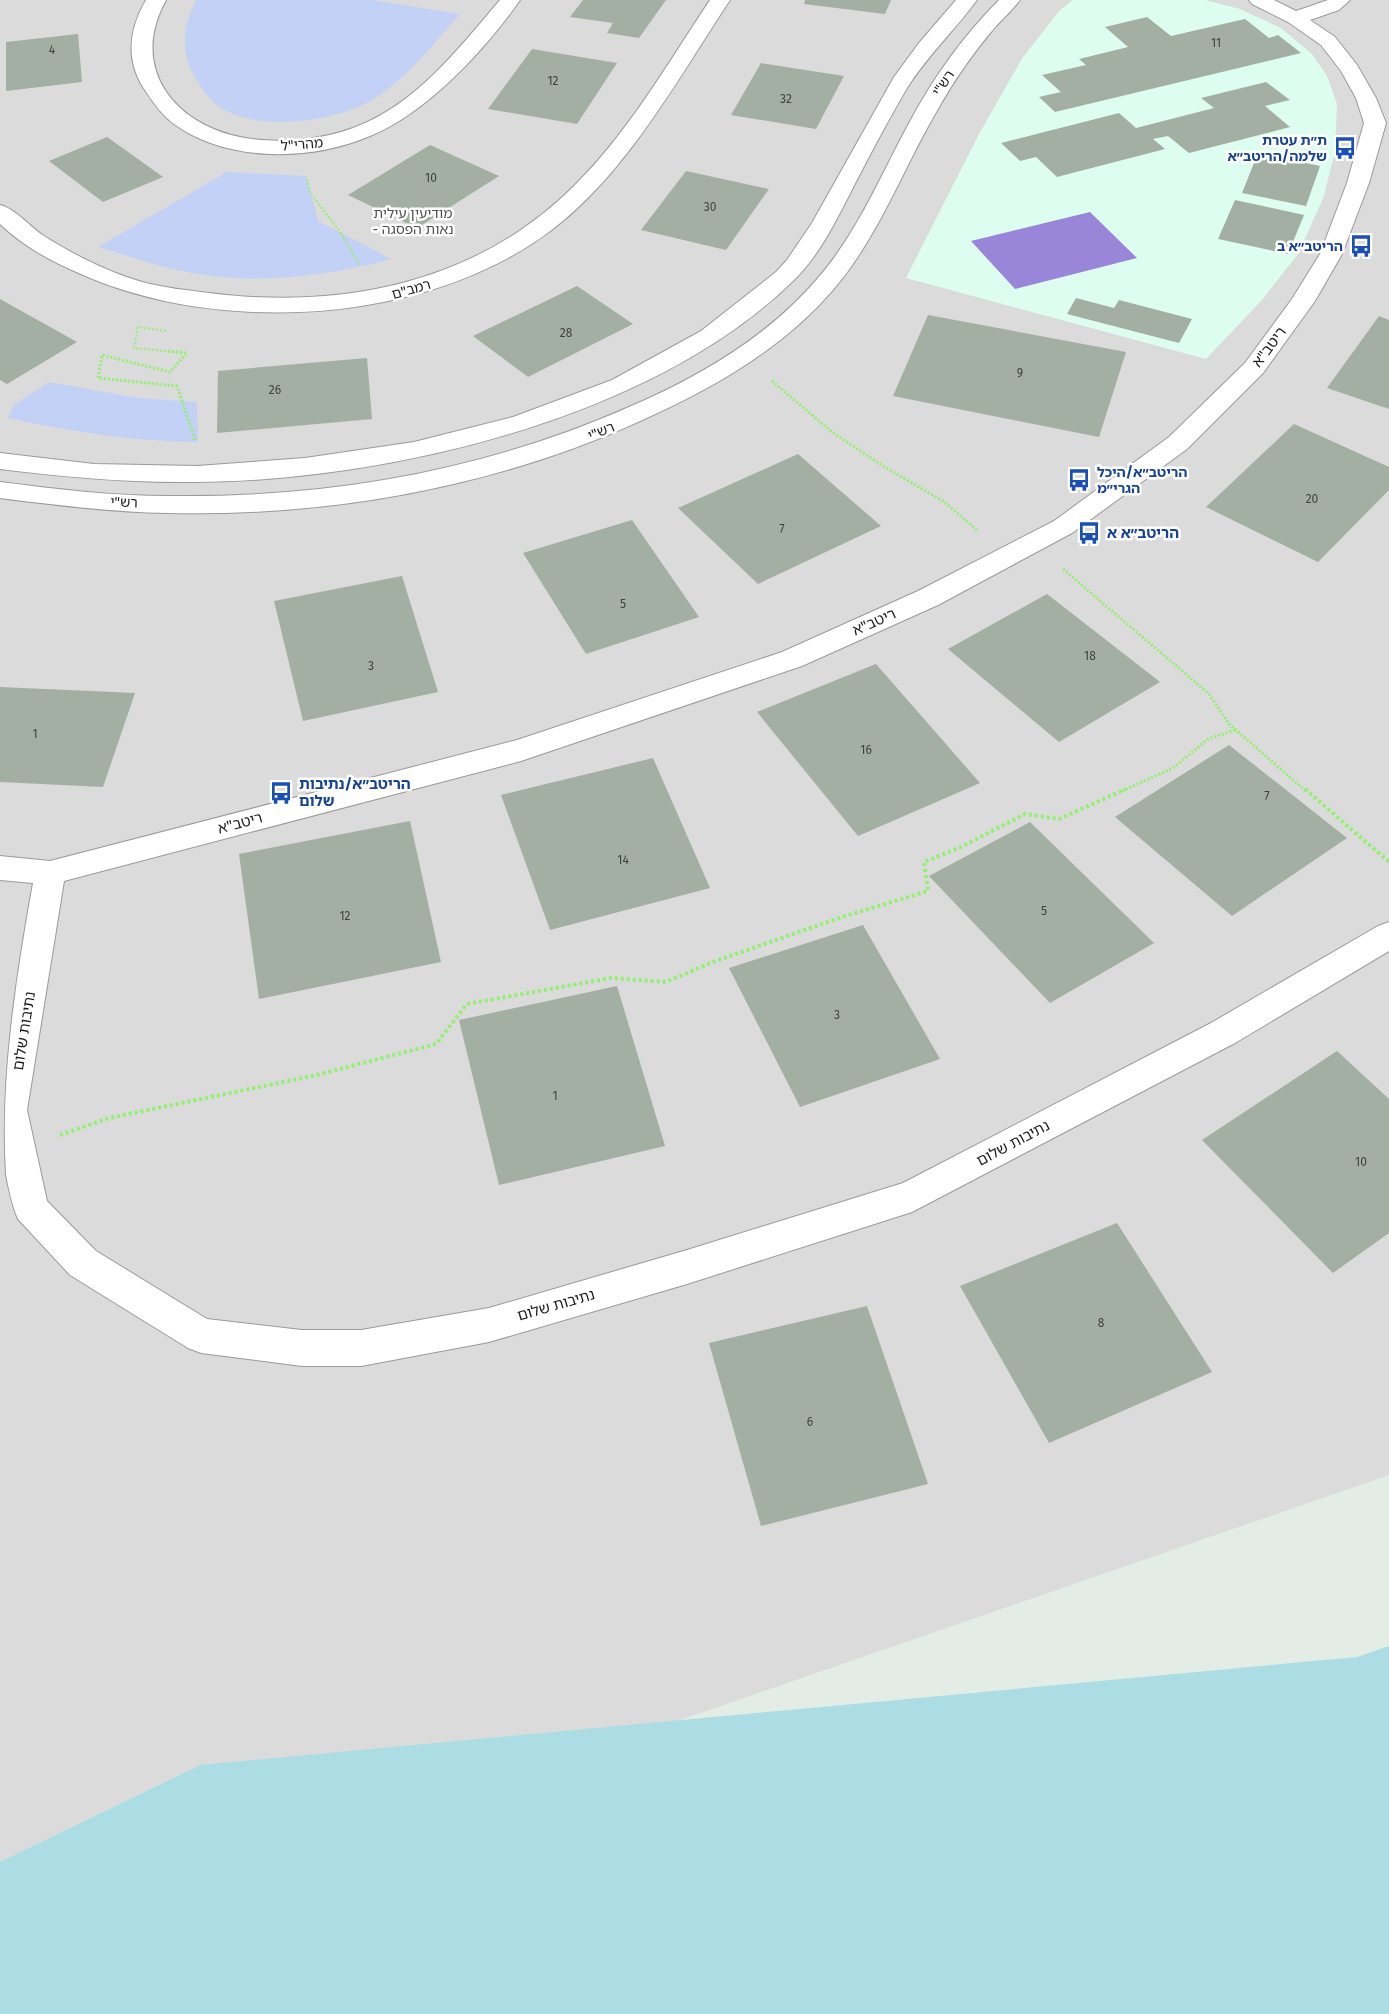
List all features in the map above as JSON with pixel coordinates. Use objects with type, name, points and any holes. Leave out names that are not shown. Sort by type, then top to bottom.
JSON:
[{"type":"street","name":"מהרי\"ל","points":[[156,0],[145,24],[140,43],[140,61],[149,82],[181,119],[206,133],[234,142],[262,146],[300,146],[334,141],[363,132],[397,114],[426,93],[449,71],[510,0]]},
{"type":"street","name":"רמב\"ם","points":[[0,212],[44,246],[86,268],[135,288],[222,302],[247,305],[309,305],[378,298],[444,279],[504,253],[581,193],[620,148],[720,0]]},
{"type":"street","name":"רש\"י","points":[[0,460],[72,469],[143,472],[221,472],[308,466],[398,453],[465,438],[535,418],[628,382],[718,331],[785,276],[807,250],[905,75],[942,26],[967,0]]},
{"type":"street","name":"רש\"י","points":[[0,490],[76,500],[193,504],[271,502],[362,493],[446,477],[529,457],[623,422],[720,372],[757,347],[795,315],[823,287],[844,261],[865,228],[934,96],[986,26],[1010,0]]},
{"type":"street","name":"ריטב\"א","points":[[0,868],[50,873],[521,750],[792,659],[928,598],[1063,527],[1178,443],[1254,368],[1303,301],[1331,254],[1361,172],[1375,123],[1366,98],[1350,69],[1328,41],[1294,18],[1259,0]]},
{"type":"street","points":[[1294,18],[1332,6],[1340,0]]},
{"type":"street","name":"נתיבות שלום","points":[[50,873],[10,1110],[31,1208],[83,1263],[201,1336],[302,1348],[361,1348],[489,1325],[687,1267],[912,1196],[1223,1033],[1389,935]]},
{"type":"path","points":[[300,146],[310,193],[341,233],[378,298]]},
{"type":"path","points":[[195,441],[177,386],[98,378],[102,355],[170,372],[187,353],[134,348],[138,327],[196,334],[222,302]]},
{"type":"path","points":[[772,381],[832,432],[883,466],[943,501],[1007,556]]},
{"type":"path","points":[[1032,543],[1209,694],[1235,730],[1389,862]]},
{"type":"path","points":[[19,1149],[110,1118],[317,1075],[435,1044],[467,1004],[611,978],[666,982],[712,962],[828,921],[928,891],[924,862],[961,847],[1025,814],[1059,819],[1173,768],[1208,739],[1235,730]]},
{"type":"shaded area","points":[[0,0],[1389,0],[1389,1475],[605,1746],[200,1765],[0,1862]]},
{"type":"shaded area","points":[[196,0],[372,0],[460,14],[401,78],[374,99],[327,117],[288,122],[269,121],[233,114],[218,106],[207,95],[193,74],[186,54],[185,37]]},
{"type":"shaded area","points":[[1073,0],[1205,0],[1240,9],[1281,28],[1312,54],[1327,76],[1337,104],[1335,151],[1324,196],[1298,254],[1262,300],[1206,359],[906,278],[979,134],[1023,57],[1060,10]]},
{"type":"shaded area","points":[[227,172],[306,176],[318,221],[391,259],[310,275],[228,277],[173,269],[98,247]]},
{"type":"shaded area","points":[[1090,212],[1137,258],[1015,289],[971,241]]},
{"type":"shaded area","points":[[49,382],[138,398],[197,402],[198,442],[102,435],[8,418],[14,405]]},
{"type":"shaded area","points":[[1389,1646],[1389,2014],[0,2014],[0,1862],[200,1765],[1357,1657]]},
{"type":"building","points":[[583,0],[666,0],[639,38],[607,33],[613,23],[570,17]]},
{"type":"building","points":[[805,0],[891,0],[885,14],[804,4]]},
{"type":"building","points":[[1147,17],[1171,36],[1245,19],[1269,38],[1278,35],[1301,53],[1055,112],[1039,97],[1061,92],[1042,75],[1086,65],[1079,59],[1128,47],[1105,27]]},
{"type":"building","points":[[78,34],[82,82],[6,91],[6,42]]},
{"type":"building","points":[[532,49],[617,63],[577,124],[488,109]]},
{"type":"building","points":[[761,63],[844,76],[816,129],[731,115]]},
{"type":"building","points":[[1266,82],[1290,100],[1265,106],[1290,127],[1189,153],[1168,136],[1153,139],[1165,149],[1057,177],[1036,157],[1020,161],[1001,143],[1119,113],[1136,128],[1214,108],[1201,98]]},
{"type":"building","points":[[107,137],[163,177],[103,202],[49,161]]},
{"type":"building","points":[[430,145],[499,176],[417,228],[348,195]]},
{"type":"building","points":[[1258,153],[1320,166],[1306,206],[1242,193]]},
{"type":"building","points":[[686,171],[769,189],[726,250],[641,230]]},
{"type":"building","points":[[1235,200],[1304,215],[1288,254],[1218,239]]},
{"type":"building","points":[[577,286],[633,324],[528,377],[473,336]]},
{"type":"building","points":[[1076,298],[1114,308],[1119,300],[1192,319],[1179,343],[1067,314]]},
{"type":"building","points":[[0,299],[77,342],[7,384],[0,380]]},
{"type":"building","points":[[928,315],[1126,352],[1099,437],[893,396]]},
{"type":"building","points":[[1379,316],[1389,320],[1389,409],[1327,388]]},
{"type":"building","points":[[367,358],[372,419],[217,433],[218,371]]},
{"type":"building","points":[[1294,424],[1389,467],[1389,490],[1318,562],[1206,507]]},
{"type":"building","points":[[798,454],[881,526],[758,584],[678,508]]},
{"type":"building","points":[[632,520],[699,617],[586,654],[523,553]]},
{"type":"building","points":[[402,576],[438,692],[303,721],[274,601]]},
{"type":"building","points":[[1047,594],[1160,682],[1059,742],[948,649]]},
{"type":"building","points":[[876,664],[980,783],[858,836],[757,712]]},
{"type":"building","points":[[0,687],[135,693],[103,787],[0,782]]},
{"type":"building","points":[[1229,745],[1347,838],[1232,916],[1115,817]]},
{"type":"building","points":[[653,758],[710,888],[550,930],[501,795]]},
{"type":"building","points":[[410,821],[441,962],[259,999],[239,854]]},
{"type":"building","points":[[1030,822],[1154,943],[1050,1003],[929,876]]},
{"type":"building","points":[[863,925],[940,1059],[800,1107],[729,968]]},
{"type":"building","points":[[617,986],[665,1146],[499,1185],[459,1020]]},
{"type":"building","points":[[1337,1051],[1389,1099],[1389,1233],[1333,1273],[1202,1140]]},
{"type":"building","points":[[1117,1223],[1212,1372],[1049,1443],[960,1286]]},
{"type":"building","points":[[867,1306],[928,1484],[761,1526],[709,1343]]},
{"type":"place","name":"ת״ת עטרת שלמה/הריטב״א","points":[[1345,148]]},
{"type":"place","name":"הריטב״א ב","points":[[1361,246]]},
{"type":"place","name":"הריטב״א/היכל הגרי״מ","points":[[1079,480]]},
{"type":"place","name":"הריטב״א א","points":[[1089,533]]},
{"type":"place","name":"הריטב״א/נתיבות שלום","points":[[281,793]]},
{"type":"district","name":"מודיעין עילית - נאות הפסגה","points":[[413,222]]}]
